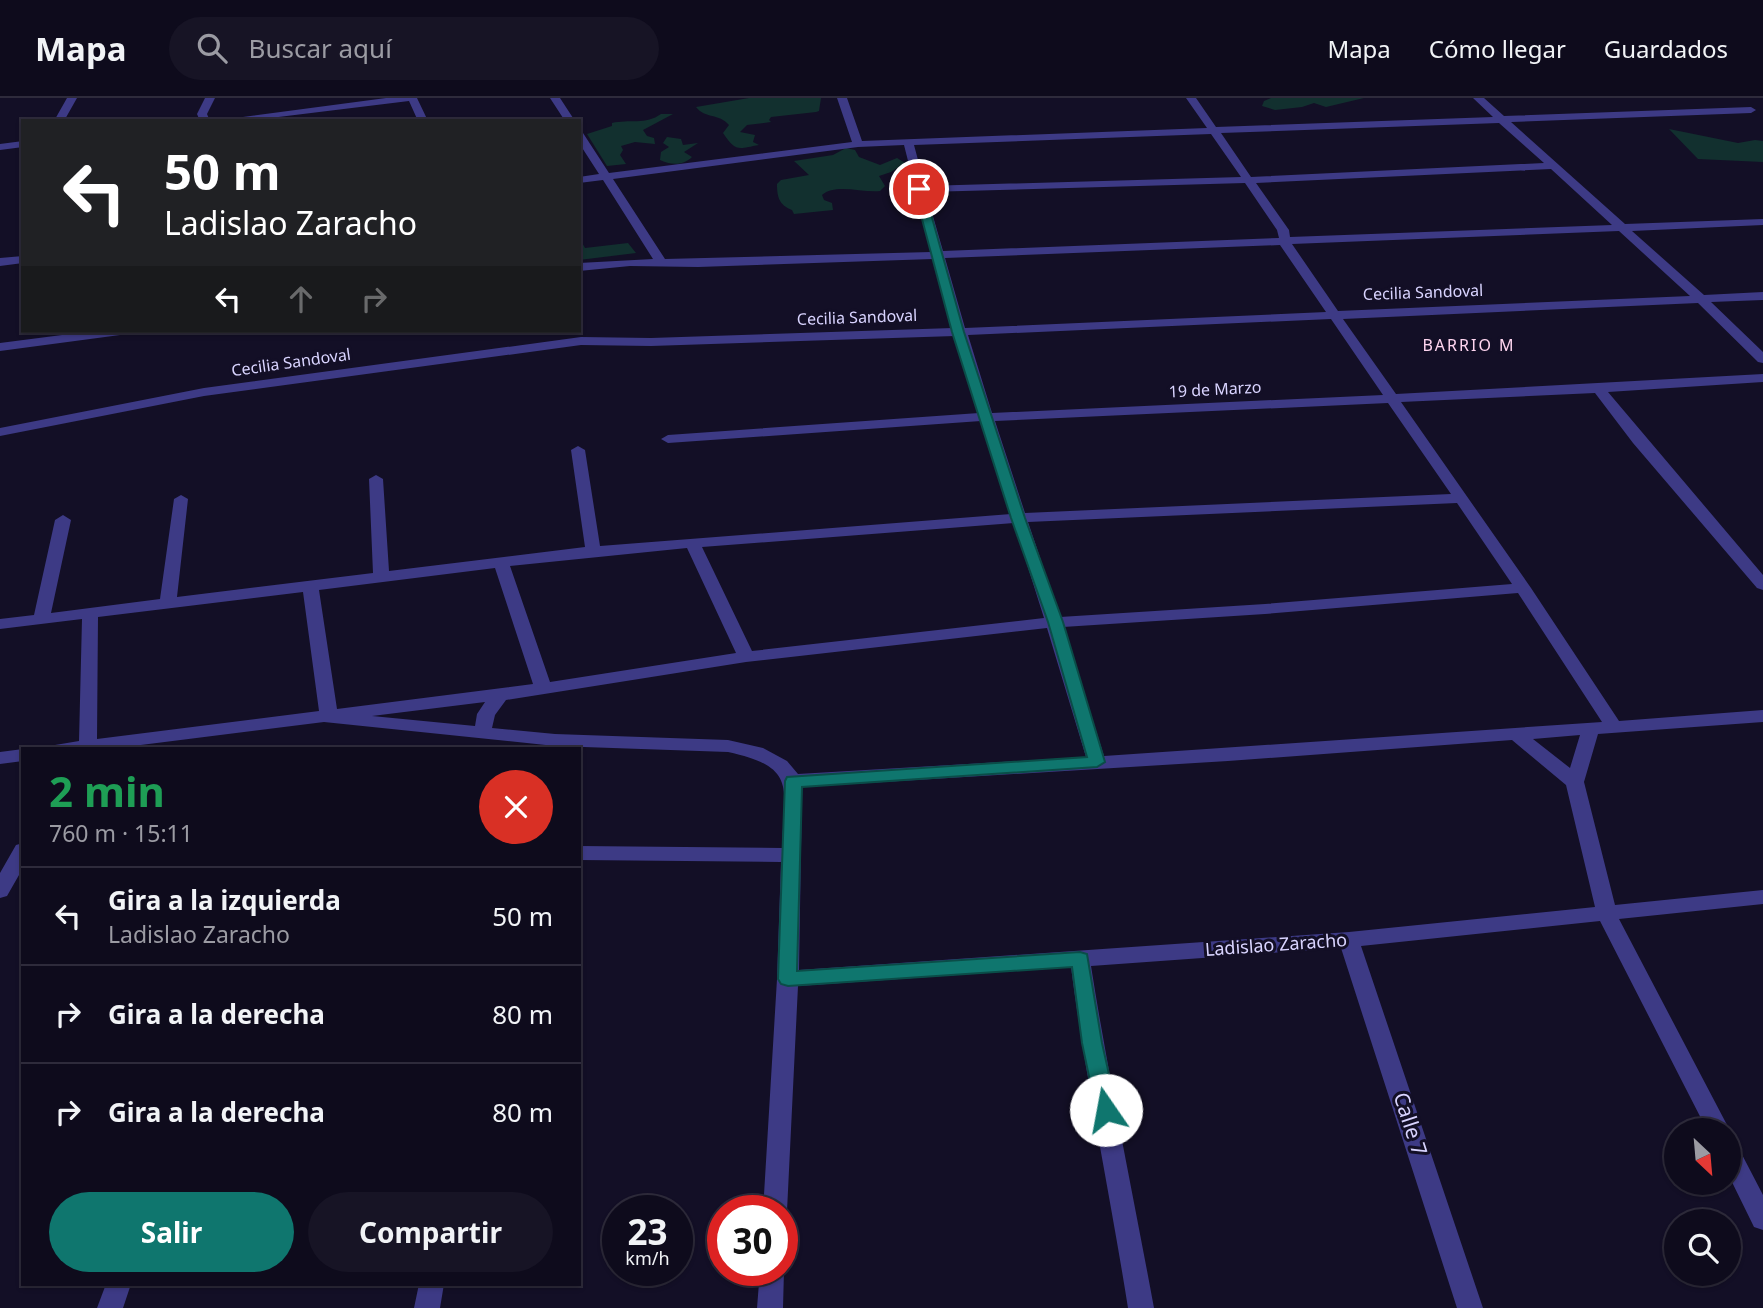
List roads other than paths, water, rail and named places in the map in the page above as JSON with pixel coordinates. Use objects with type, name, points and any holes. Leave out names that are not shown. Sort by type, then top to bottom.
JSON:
[{"type":"street","points":[[60,119],[72,98]]},
{"type":"street","points":[[204,119],[202,114],[210,98]]},
{"type":"street","points":[[235,119],[411,98],[423,119]]},
{"type":"street","points":[[555,98],[569,119]]},
{"type":"street","points":[[842,98],[858,144]]},
{"type":"street","points":[[1191,98],[1283,230],[1286,242],[1333,314],[1524,589],[1614,727]]},
{"type":"street","points":[[1478,98],[1700,298],[1763,359]]},
{"type":"street","points":[[1734,98],[1763,118]]},
{"type":"street","points":[[581,180],[858,144],[1751,110]]},
{"type":"street","points":[[581,138],[662,263]]},
{"type":"street","points":[[908,142],[958,332],[1018,518],[1056,622],[1097,762]]},
{"type":"street","points":[[0,147],[21,144]]},
{"type":"street","points":[[919,189],[1248,180],[1555,166]]},
{"type":"street","points":[[581,267],[1763,222]]},
{"type":"street","points":[[0,262],[21,259]]},
{"type":"street","name":"Cecilia Sandoval","points":[[0,432],[204,392],[604,340],[652,342],[958,332],[1763,296]]},
{"type":"street","points":[[0,347],[105,333]]},
{"type":"street","points":[[528,333],[535,347]]},
{"type":"street","name":"19 de Marzo","points":[[668,439],[985,417],[1599,389],[1763,378]]},
{"type":"street","points":[[1599,389],[1653,460],[1736,550],[1763,585]]},
{"type":"street","points":[[578,450],[593,551]]},
{"type":"street","points":[[376,479],[381,576]]},
{"type":"street","points":[[0,624],[381,576],[692,542],[1018,518],[1460,498]]},
{"type":"street","points":[[168,603],[181,499]]},
{"type":"street","points":[[41,619],[63,520]]},
{"type":"street","points":[[692,542],[746,657]]},
{"type":"street","points":[[501,562],[543,688]]},
{"type":"street","points":[[310,585],[329,718]]},
{"type":"street","points":[[90,612],[87,747],[500,695],[746,657],[1056,622],[1524,589]]},
{"type":"street","points":[[482,734],[486,714],[500,695]]},
{"type":"street","points":[[793,781],[1763,716]]},
{"type":"street","points":[[329,718],[553,744],[728,746],[757,752],[781,765],[793,781],[788,979],[776,1195]]},
{"type":"street","points":[[1591,729],[1575,782],[1607,915],[1712,1118]]},
{"type":"street","points":[[1516,734],[1575,782]]},
{"type":"street","points":[[0,758],[21,755]]},
{"type":"street","points":[[581,853],[790,855]]},
{"type":"street","points":[[0,891],[21,855]]},
{"type":"street","name":"Ladislao Zaracho","points":[[788,979],[1349,940],[1763,897]]},
{"type":"street","name":"Calle 7","points":[[1349,940],[1470,1308]]},
{"type":"street","points":[[1080,959],[1092,1043],[1111,1132],[1141,1308]]},
{"type":"street","points":[[1741,1176],[1763,1219]]},
{"type":"street","points":[[110,1308],[118,1286]]},
{"type":"street","points":[[427,1308],[432,1286]]},
{"type":"street","points":[[770,1308],[771,1286]]},
{"type":"district","name":"BARRIO M","points":[[1469,345]]}]
